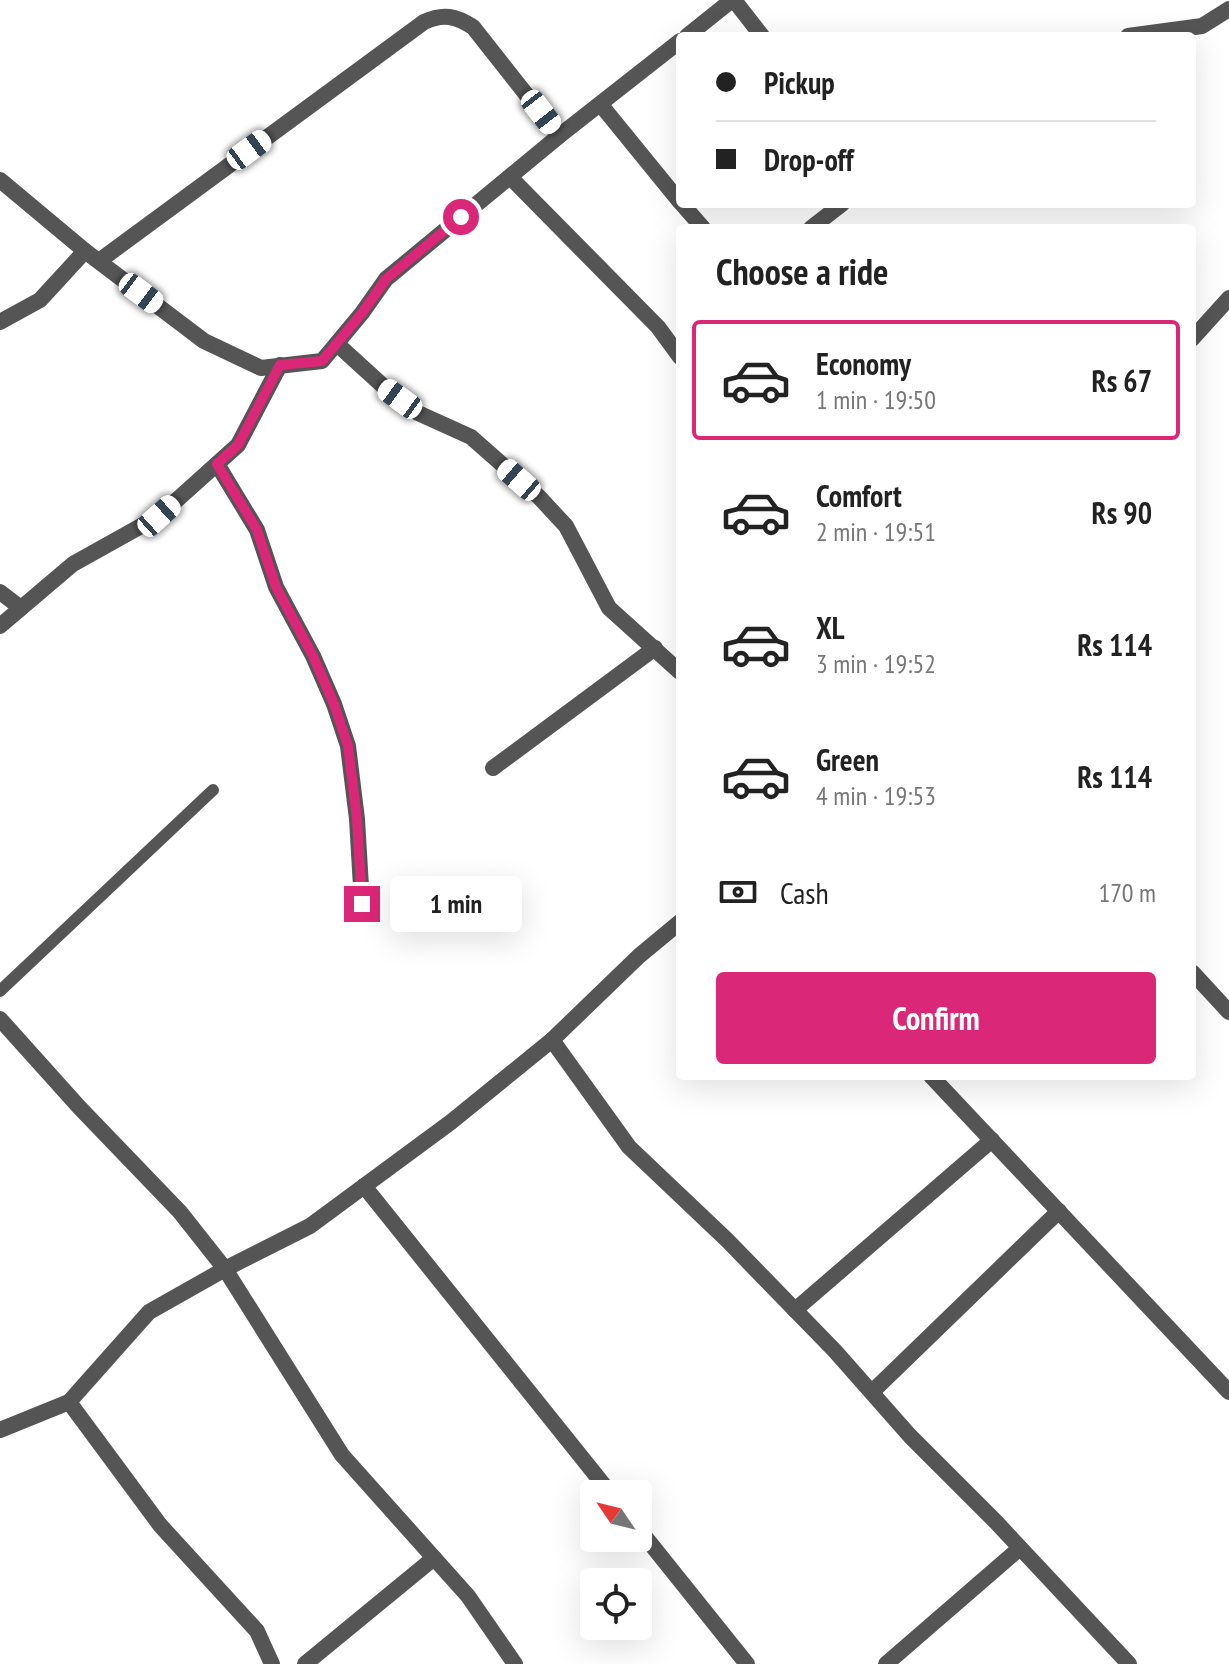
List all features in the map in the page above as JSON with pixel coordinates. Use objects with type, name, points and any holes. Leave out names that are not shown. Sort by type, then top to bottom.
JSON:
[{"type":"street","points":[[692,32],[733,0],[759,32]]},
{"type":"street","points":[[1158,32],[1202,26],[1229,9]]},
{"type":"street","points":[[0,322],[40,300],[92,256],[436,16],[461,19],[473,27],[559,136]]},
{"type":"street","points":[[0,180],[92,256],[204,341],[261,368],[322,361],[386,279],[676,44]]},
{"type":"street","points":[[601,105],[676,197]]},
{"type":"street","points":[[510,177],[658,327],[676,352]]},
{"type":"street","points":[[685,208],[699,224]]},
{"type":"street","points":[[816,224],[837,208]]},
{"type":"street","points":[[1196,335],[1229,298]]},
{"type":"street","points":[[337,344],[418,413],[471,437],[539,497],[566,526],[609,608],[676,668]]},
{"type":"street","points":[[0,626],[73,564],[159,516],[238,445],[280,365]]},
{"type":"street","points":[[217,464],[257,530],[276,587],[313,656],[348,746],[357,819],[362,904]]},
{"type":"street","points":[[0,592],[21,608]]},
{"type":"street","points":[[493,768],[655,648]]},
{"type":"street","points":[[0,1430],[69,1402],[149,1312],[310,1226],[451,1122],[552,1040],[639,956],[676,925]]},
{"type":"street","points":[[1196,976],[1229,1012]]},
{"type":"street","points":[[0,1019],[180,1212],[225,1269],[342,1455],[468,1596],[515,1664]]},
{"type":"street","points":[[552,1040],[629,1147],[795,1310],[910,1436],[1129,1664]]},
{"type":"street","points":[[935,1080],[1229,1392]]},
{"type":"street","points":[[795,1310],[992,1140]]},
{"type":"street","points":[[364,1186],[600,1480]]},
{"type":"street","points":[[872,1392],[1059,1211]]},
{"type":"street","points":[[69,1402],[160,1525],[257,1631],[272,1664]]},
{"type":"street","points":[[652,1545],[747,1664]]},
{"type":"street","points":[[886,1664],[1020,1548]]},
{"type":"street","points":[[305,1664],[434,1558]]},
{"type":"lane","points":[[0,991],[213,790]]},
{"type":"route","points":[[362,904],[357,819],[348,746],[313,656],[276,587],[257,530],[217,464],[238,445],[280,365],[322,361],[386,279],[461,217]]}]
